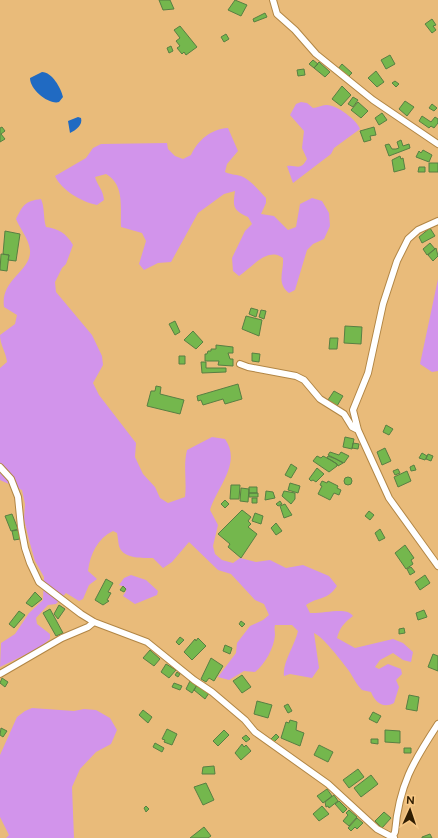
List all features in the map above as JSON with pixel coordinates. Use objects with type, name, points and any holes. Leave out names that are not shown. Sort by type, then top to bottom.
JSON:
[{"type":"street","points":[[273,0],[277,14],[295,30],[316,54],[372,100],[438,144]]},
{"type":"street","points":[[438,221],[418,230],[408,239],[397,261],[383,304],[368,373],[353,410],[358,430],[389,498],[438,566]]},
{"type":"street","points":[[240,364],[248,367],[296,376],[304,380],[320,399],[344,414],[352,427],[358,430]]},
{"type":"street","points":[[0,467],[11,480],[18,497],[21,527],[26,548],[39,582],[71,608],[94,622],[147,642],[194,680],[212,692],[245,720],[255,732],[328,784],[385,835],[393,837],[400,796],[406,779],[413,763],[438,724]]},
{"type":"street","points":[[0,674],[62,638],[88,627],[94,622]]},
{"type":"shaded area","points":[[301,102],[307,103],[313,108],[326,105],[335,107],[351,117],[360,129],[334,148],[331,154],[293,183],[287,166],[298,167],[307,159],[302,148],[304,131],[290,115],[296,104]]},
{"type":"shaded area","points":[[228,128],[238,151],[227,164],[225,172],[245,178],[266,198],[266,203],[261,214],[274,216],[288,230],[296,227],[300,204],[312,198],[322,201],[329,213],[330,226],[324,239],[313,244],[307,250],[295,290],[289,293],[285,289],[282,281],[283,258],[277,255],[265,256],[239,276],[233,271],[232,258],[245,231],[252,224],[248,217],[236,210],[234,204],[235,191],[224,194],[198,213],[171,262],[158,263],[144,270],[139,264],[146,241],[142,233],[121,227],[121,204],[119,190],[112,179],[106,174],[95,177],[103,193],[104,200],[97,205],[85,201],[67,191],[55,176],[86,158],[93,148],[101,144],[167,143],[168,149],[175,156],[183,159],[191,155],[197,145],[206,136],[216,131]]},
{"type":"shaded area","points":[[41,199],[46,227],[62,232],[68,237],[73,245],[66,264],[62,268],[55,282],[56,292],[92,335],[102,356],[103,365],[93,383],[99,395],[136,443],[135,457],[143,474],[155,487],[160,498],[168,503],[185,497],[185,462],[187,450],[212,437],[225,439],[230,448],[230,466],[210,510],[218,525],[213,546],[215,554],[222,560],[233,563],[240,558],[256,562],[270,560],[286,568],[303,565],[329,576],[337,586],[330,594],[306,605],[310,613],[346,611],[353,616],[343,626],[337,638],[355,648],[393,639],[403,643],[413,652],[411,662],[403,660],[393,653],[380,660],[375,667],[379,669],[388,664],[401,669],[402,674],[396,680],[399,687],[394,703],[390,705],[380,704],[371,692],[362,690],[335,653],[318,635],[314,633],[319,668],[312,678],[290,674],[284,676],[285,665],[298,631],[292,625],[275,625],[275,635],[271,650],[262,665],[255,672],[244,671],[229,680],[218,677],[236,653],[237,643],[250,626],[263,620],[269,615],[264,604],[255,600],[231,574],[218,570],[189,542],[172,562],[163,568],[153,558],[133,557],[124,553],[119,546],[117,533],[113,531],[99,542],[93,553],[88,571],[97,579],[89,585],[83,599],[79,601],[66,593],[56,604],[48,605],[36,618],[37,624],[50,634],[50,639],[39,648],[0,667],[1,643],[15,634],[29,613],[43,600],[44,577],[35,561],[29,540],[24,519],[25,504],[22,490],[0,480],[0,368],[7,362],[0,335],[15,324],[17,315],[4,307],[4,297],[11,282],[22,270],[29,257],[30,250],[28,242],[16,219],[25,204]]},
{"type":"shaded area","points":[[438,279],[438,371],[432,372],[420,364]]},
{"type":"shaded area","points":[[131,575],[146,580],[158,591],[157,595],[135,604],[123,596],[126,591],[125,587],[119,585],[124,578]]},
{"type":"shaded area","points":[[32,708],[74,711],[84,709],[96,710],[110,718],[117,730],[111,744],[96,752],[80,769],[72,787],[74,838],[6,838],[9,835],[0,817],[0,755],[17,717]]},
{"type":"water","points":[[42,72],[53,78],[58,85],[63,97],[59,102],[45,99],[33,87],[30,78]]},
{"type":"water","points":[[78,117],[81,118],[80,125],[77,129],[70,133],[68,121]]},
{"type":"building","points":[[159,0],[170,0],[174,9],[163,10]]},
{"type":"building","points":[[235,0],[247,5],[241,16],[228,10]]},
{"type":"building","points":[[265,13],[267,17],[254,22],[253,19]]},
{"type":"building","points":[[432,19],[436,25],[433,26],[436,30],[432,33],[425,24]]},
{"type":"building","points":[[180,26],[197,47],[186,55],[184,52],[182,54],[177,48],[180,46],[176,41],[180,38],[174,30]]},
{"type":"building","points":[[226,34],[229,39],[224,42],[221,37]]},
{"type":"building","points":[[171,46],[173,51],[169,53],[167,48]]},
{"type":"building","points":[[390,55],[395,64],[386,69],[381,60]]},
{"type":"building","points":[[313,60],[318,64],[314,68],[309,64]]},
{"type":"building","points":[[319,62],[330,72],[325,77],[314,68]]},
{"type":"building","points":[[342,64],[352,73],[348,77],[338,69]]},
{"type":"building","points":[[304,69],[305,75],[298,76],[297,70]]},
{"type":"building","points":[[376,71],[384,82],[377,87],[368,78]]},
{"type":"building","points":[[395,81],[399,84],[396,87],[392,83]]},
{"type":"building","points":[[342,86],[351,95],[341,106],[332,99]]},
{"type":"building","points":[[353,97],[358,100],[353,107],[348,104]]},
{"type":"building","points":[[405,101],[414,107],[407,116],[399,109]]},
{"type":"building","points":[[358,102],[368,111],[361,118],[351,110]]},
{"type":"building","points":[[432,104],[437,108],[434,111],[429,108]]},
{"type":"building","points":[[382,113],[387,120],[379,125],[375,118]]},
{"type":"building","points":[[422,116],[431,122],[435,117],[438,119],[438,123],[434,128],[431,126],[429,128],[419,121]]},
{"type":"building","points":[[2,127],[5,131],[1,134],[5,139],[0,142],[0,128]]},
{"type":"building","points":[[374,127],[376,135],[370,136],[371,140],[364,142],[360,131]]},
{"type":"building","points":[[401,140],[403,146],[409,144],[410,148],[389,156],[385,145],[389,144],[392,149],[396,149],[399,148],[397,142]]},
{"type":"building","points":[[423,150],[432,155],[429,162],[416,157],[419,151],[421,153]]},
{"type":"building","points":[[400,156],[401,159],[403,158],[405,169],[394,172],[392,160]]},
{"type":"building","points":[[429,163],[438,163],[438,172],[429,172]]},
{"type":"building","points":[[419,167],[425,167],[425,172],[418,172]]},
{"type":"building","points":[[430,228],[435,236],[422,243],[419,237]]},
{"type":"building","points":[[5,231],[20,234],[16,261],[8,260],[9,255],[3,254]]},
{"type":"building","points":[[430,243],[435,249],[427,255],[423,249]]},
{"type":"building","points":[[436,248],[438,256],[433,261],[428,255]]},
{"type":"building","points":[[1,254],[9,255],[7,271],[0,270]]},
{"type":"building","points":[[251,308],[258,310],[256,317],[249,314]]},
{"type":"building","points":[[261,310],[266,311],[264,319],[259,317]]},
{"type":"building","points":[[246,316],[262,320],[259,336],[242,329]]},
{"type":"building","points":[[175,321],[180,332],[175,335],[169,324]]},
{"type":"building","points":[[345,326],[362,327],[361,344],[344,343]]},
{"type":"building","points":[[193,331],[203,342],[196,349],[184,340]]},
{"type":"building","points":[[330,338],[338,338],[337,349],[329,349]]},
{"type":"building","points":[[216,345],[233,347],[233,353],[228,353],[230,359],[233,359],[233,366],[218,365],[219,361],[205,361],[205,354],[207,354],[208,351],[211,351],[211,349],[216,349]]},
{"type":"building","points":[[252,353],[260,354],[259,362],[252,361]]},
{"type":"building","points":[[179,356],[185,356],[185,364],[179,364]]},
{"type":"building","points":[[201,362],[206,362],[206,368],[226,368],[226,372],[202,373]]},
{"type":"building","points":[[238,384],[242,399],[225,404],[223,399],[203,405],[201,400],[198,401],[197,396]]},
{"type":"building","points":[[156,386],[161,387],[160,394],[184,400],[180,414],[147,406],[151,391],[155,391]]},
{"type":"building","points":[[334,391],[343,396],[337,406],[328,400]]},
{"type":"building","points":[[386,425],[393,429],[389,435],[383,432]]},
{"type":"building","points":[[345,437],[354,439],[352,449],[343,447]]},
{"type":"building","points":[[353,443],[359,444],[358,449],[352,448]]},
{"type":"building","points":[[385,448],[391,461],[382,465],[377,452]]},
{"type":"building","points":[[330,452],[339,455],[341,452],[349,456],[344,463],[328,455]]},
{"type":"building","points":[[422,453],[427,456],[425,460],[419,458]]},
{"type":"building","points":[[428,454],[433,456],[431,461],[426,459]]},
{"type":"building","points":[[317,456],[321,458],[323,456],[331,460],[337,464],[337,466],[329,472],[313,461]]},
{"type":"building","points":[[328,456],[343,463],[338,466],[327,458]]},
{"type":"building","points":[[291,464],[297,468],[291,478],[285,475]]},
{"type":"building","points":[[414,465],[416,470],[411,471],[410,467]]},
{"type":"building","points":[[317,468],[324,474],[316,482],[313,480],[311,481],[309,479]]},
{"type":"building","points":[[398,469],[400,473],[395,475],[393,471]]},
{"type":"building","points":[[407,471],[411,481],[398,487],[394,477]]},
{"type":"building","points":[[348,477],[351,478],[351,484],[348,485],[345,484],[344,481],[345,478]]},
{"type":"building","points":[[322,481],[327,483],[328,481],[338,486],[337,488],[341,490],[339,495],[334,493],[330,500],[318,494],[322,486],[320,485]]},
{"type":"building","points":[[290,483],[300,486],[298,493],[288,490]]},
{"type":"building","points":[[231,485],[240,485],[239,499],[230,499]]},
{"type":"building","points":[[249,487],[257,487],[257,493],[249,493]]},
{"type":"building","points":[[241,488],[249,489],[248,502],[240,501]]},
{"type":"building","points":[[266,491],[273,492],[275,498],[265,500]]},
{"type":"building","points":[[284,491],[295,493],[295,499],[291,504],[282,496]]},
{"type":"building","points":[[249,493],[258,493],[258,497],[249,497]]},
{"type":"building","points":[[252,498],[257,498],[257,503],[252,503]]},
{"type":"building","points":[[225,500],[229,504],[225,508],[221,504]]},
{"type":"building","points":[[280,501],[282,504],[278,506],[276,504]]},
{"type":"building","points":[[285,504],[292,515],[284,518],[280,506]]},
{"type":"building","points":[[242,510],[251,517],[248,521],[251,524],[248,527],[257,534],[241,558],[228,547],[230,544],[218,534]]},
{"type":"building","points":[[369,511],[374,515],[370,520],[365,516]]},
{"type":"building","points":[[255,513],[263,516],[261,524],[252,521]]},
{"type":"building","points":[[12,514],[18,529],[11,531],[5,516]]},
{"type":"building","points":[[276,523],[282,531],[276,535],[271,528]]},
{"type":"building","points":[[380,529],[385,538],[379,541],[375,533]]},
{"type":"building","points":[[18,530],[20,539],[14,540],[12,531]]},
{"type":"building","points":[[405,545],[414,558],[411,560],[413,564],[406,569],[395,553]]},
{"type":"building","points":[[411,567],[415,572],[410,575],[407,569]]},
{"type":"building","points":[[425,575],[430,583],[420,590],[415,582]]},
{"type":"building","points":[[106,579],[113,583],[108,592],[111,593],[107,600],[109,601],[103,605],[95,600]]},
{"type":"building","points":[[123,586],[126,589],[124,592],[120,590]]},
{"type":"building","points":[[35,592],[42,599],[32,607],[26,603]]},
{"type":"building","points":[[59,605],[65,609],[58,619],[54,614]]},
{"type":"building","points":[[50,609],[63,633],[56,636],[43,613]]},
{"type":"building","points":[[424,610],[427,617],[418,620],[416,613]]},
{"type":"building","points":[[19,611],[25,615],[14,628],[9,624]]},
{"type":"building","points":[[241,621],[245,624],[242,627],[239,624]]},
{"type":"building","points":[[404,628],[405,633],[399,634],[399,629]]},
{"type":"building","points":[[180,637],[184,640],[179,645],[176,642]]},
{"type":"building","points":[[198,638],[206,646],[192,660],[184,652],[195,639],[196,641]]},
{"type":"building","points":[[225,645],[232,648],[230,654],[223,651]]},
{"type":"building","points":[[150,650],[160,659],[154,666],[143,658]]},
{"type":"building","points":[[433,654],[438,656],[438,671],[428,667]]},
{"type":"building","points":[[211,658],[223,666],[214,681],[209,678],[206,682],[201,679]]},
{"type":"building","points":[[166,664],[176,670],[169,678],[161,672]]},
{"type":"building","points":[[177,672],[180,674],[178,677],[175,675]]},
{"type":"building","points":[[242,675],[251,687],[242,693],[233,681]]},
{"type":"building","points":[[2,678],[8,682],[5,687],[0,683]]},
{"type":"building","points":[[190,681],[197,685],[192,693],[186,689]]},
{"type":"building","points":[[174,683],[182,686],[180,690],[172,687]]},
{"type":"building","points":[[197,685],[209,693],[205,699],[194,690]]},
{"type":"building","points":[[409,695],[419,697],[417,711],[406,709]]},
{"type":"building","points":[[257,701],[272,705],[268,718],[254,714]]},
{"type":"building","points":[[288,704],[292,711],[288,713],[284,706]]},
{"type":"building","points":[[143,710],[152,717],[148,723],[139,715]]},
{"type":"building","points":[[373,712],[381,716],[377,723],[369,719]]},
{"type":"building","points":[[290,720],[297,722],[296,730],[304,733],[300,746],[281,738],[286,722],[289,723]]},
{"type":"building","points":[[1,728],[7,731],[3,737],[0,735]]},
{"type":"building","points":[[167,729],[177,734],[172,745],[164,742],[165,740],[162,739]]},
{"type":"building","points":[[224,730],[229,735],[218,746],[213,741]]},
{"type":"building","points":[[385,730],[400,731],[400,743],[385,742]]},
{"type":"building","points":[[276,734],[279,737],[274,742],[271,739]]},
{"type":"building","points":[[246,735],[250,739],[246,742],[242,738]]},
{"type":"building","points":[[371,739],[378,739],[378,744],[371,743]]},
{"type":"building","points":[[155,743],[164,748],[162,752],[153,747]]},
{"type":"building","points":[[242,744],[244,747],[246,745],[251,751],[241,760],[235,753]]},
{"type":"building","points":[[319,745],[333,752],[328,762],[314,755]]},
{"type":"building","points":[[404,748],[411,748],[411,753],[404,753]]},
{"type":"building","points":[[214,766],[215,774],[202,774],[203,767]]},
{"type":"building","points":[[358,769],[364,777],[349,788],[343,780]]},
{"type":"building","points":[[371,775],[378,784],[361,797],[354,788]]},
{"type":"building","points":[[206,783],[214,800],[203,805],[194,787]]},
{"type":"building","points":[[327,789],[332,796],[323,803],[317,796]]},
{"type":"building","points":[[334,795],[338,801],[329,808],[328,806],[326,807],[325,802]]},
{"type":"building","points":[[339,801],[347,809],[343,813],[335,804]]},
{"type":"building","points":[[146,806],[149,809],[146,812],[144,808]]},
{"type":"building","points":[[322,806],[329,814],[319,821],[313,814]]},
{"type":"building","points":[[349,810],[357,817],[349,826],[343,821],[348,815],[346,813]]},
{"type":"building","points":[[384,812],[391,818],[382,828],[375,821]]},
{"type":"building","points":[[357,818],[363,823],[357,829],[355,827],[351,831],[348,828]]},
{"type":"building","points":[[204,827],[211,836],[208,838],[190,838]]},
{"type":"building","points":[[430,834],[432,838],[422,838],[422,837]]}]
